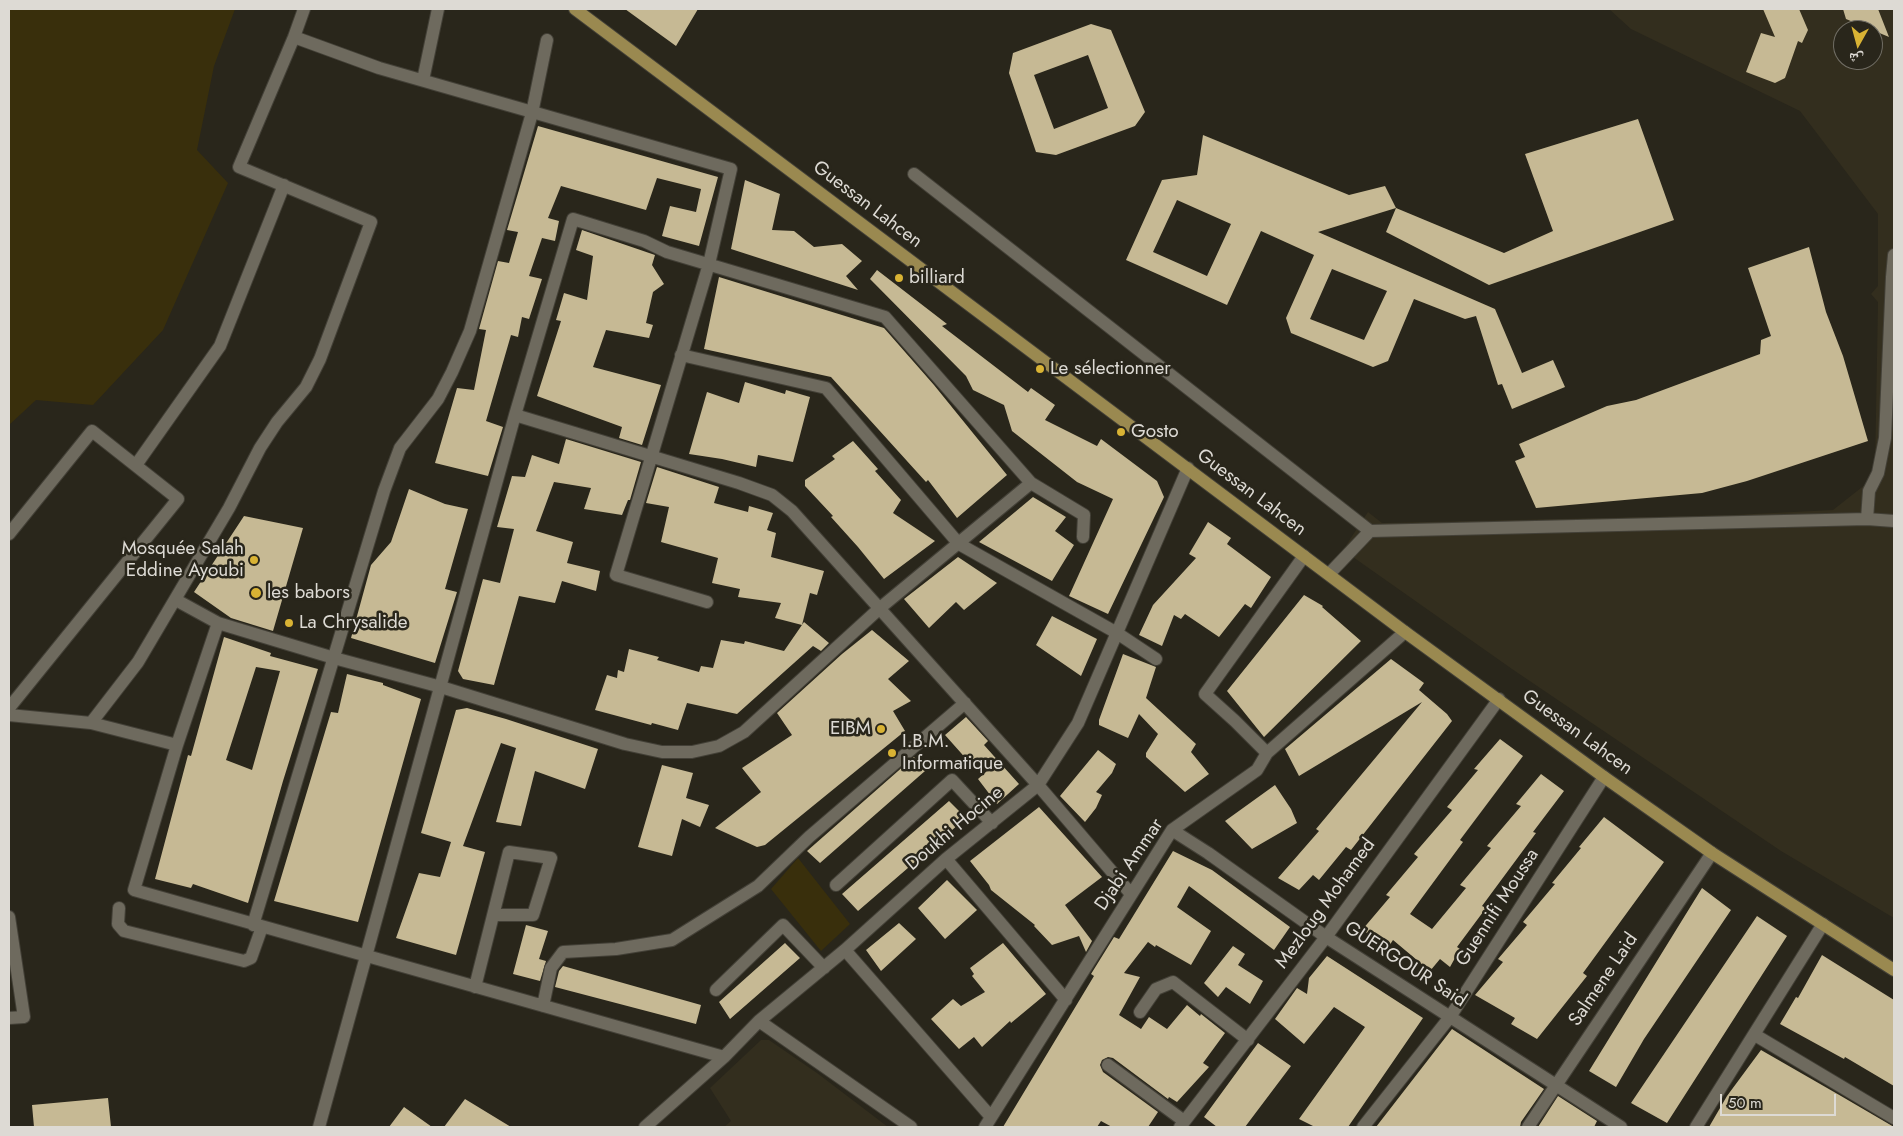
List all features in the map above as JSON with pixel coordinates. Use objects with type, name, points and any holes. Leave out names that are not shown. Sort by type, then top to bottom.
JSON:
[{"type":"main road","name":"Guessan Lahcen","points":[[575,9],[1405,632],[1604,777],[1712,853],[1894,970]]},
{"type":"street","points":[[91,723],[138,662],[229,508],[260,448],[306,387],[320,359],[371,222],[239,167],[304,9]]},
{"type":"street","points":[[423,80],[438,9]]},
{"type":"street","points":[[294,37],[379,68],[731,169],[709,264],[616,575],[707,602]]},
{"type":"street","points":[[119,908],[118,924],[124,931],[244,961],[252,958],[258,926],[334,658],[384,491],[400,448],[438,399],[470,330],[532,113],[547,40]]},
{"type":"street","points":[[914,174],[1370,530],[1867,519],[1894,521]]},
{"type":"street","points":[[136,465],[220,346],[284,185]]},
{"type":"street","points":[[319,1127],[516,415],[573,218],[644,241],[667,252],[885,318],[1031,483],[1084,515],[1083,536]]},
{"type":"street","points":[[1867,519],[1870,492],[1878,472],[1885,438],[1894,255]]},
{"type":"street","points":[[681,355],[826,388],[958,544],[1116,633],[1156,659]]},
{"type":"street","points":[[516,415],[739,483],[772,495],[792,511],[880,608],[1038,785],[1131,894]]},
{"type":"street","points":[[9,534],[92,431],[178,499],[9,708]]},
{"type":"street","name":"Doukhi Hocine","points":[[645,1127],[724,1057],[759,1022],[846,950],[946,859],[1038,785],[1078,723],[1188,468]]},
{"type":"street","points":[[176,600],[218,623],[334,658],[441,687],[625,744],[662,752],[692,752],[719,746],[744,732],[880,608],[1031,483]]},
{"type":"street","points":[[1329,574],[1370,530]]},
{"type":"street","points":[[1267,753],[1205,694],[1304,556]]},
{"type":"street","points":[[218,623],[177,744],[134,890],[365,957],[724,1057]]},
{"type":"street","name":"Djabi Ammar","points":[[988,1122],[1172,830],[1257,770],[1267,753],[1405,632]]},
{"type":"street","name":"Mezloug Mohamed","points":[[1182,1124],[1326,937],[1499,699]]},
{"type":"street","points":[[543,1006],[550,968],[563,952],[616,949],[672,940],[758,886],[809,837],[965,703]]},
{"type":"street","points":[[9,715],[91,723],[177,744]]},
{"type":"street","name":"Guennifi Moussa","points":[[1363,1127],[1450,1017],[1604,777]]},
{"type":"street","points":[[836,885],[952,780],[992,823]]},
{"type":"street","name":"GUERGOUR Said","points":[[1172,830],[1208,853],[1326,937],[1621,1127]]},
{"type":"street","points":[[475,987],[493,915],[509,852],[551,858],[533,915],[493,915]]},
{"type":"street","name":"Salmene Laid","points":[[1528,1127],[1712,853]]},
{"type":"street","points":[[946,859],[1066,1000]]},
{"type":"street","points":[[9,917],[24,1017],[9,1018]]},
{"type":"street","points":[[1696,1127],[1824,924]]},
{"type":"street","points":[[716,990],[783,925],[824,968]]},
{"type":"street","points":[[846,950],[988,1122]]},
{"type":"street","points":[[1140,1012],[1156,989],[1173,982],[1248,1040]]},
{"type":"street","points":[[759,1022],[911,1127]]},
{"type":"street","points":[[1755,1035],[1894,1118]]},
{"type":"street","points":[[1108,1065],[1182,1124]]},
{"type":"shaded area","points":[[9,9],[235,9],[214,66],[197,150],[228,183],[163,330],[93,405],[36,400],[9,425]]},
{"type":"shaded area","points":[[1609,9],[1894,9],[1894,918],[1781,851],[1512,669],[1343,550],[1368,512],[1382,523],[1733,515],[1833,510],[1866,484],[1875,469],[1878,302],[1871,294],[1878,286],[1878,214],[1800,111],[1631,29]]},
{"type":"shaded area","points":[[798,858],[850,924],[821,951],[771,889]]},
{"type":"shaded area","points":[[761,1040],[769,1040],[817,1073],[888,1127],[724,1127],[731,1121],[710,1088]]},
{"type":"building","points":[[625,9],[698,9],[676,46]]},
{"type":"building","points":[[1763,9],[1799,9],[1808,30],[1802,43],[1798,41],[1785,78],[1775,83],[1746,72],[1761,33],[1775,37]]},
{"type":"building","points":[[1843,9],[1878,9],[1882,20],[1848,20],[1846,19]]},
{"type":"building","points":[[1883,22],[1889,37],[1883,34]]},
{"type":"building","points":[[1091,24],[1111,30],[1145,112],[1135,126],[1056,155],[1036,152],[1009,73],[1013,53]],"holes":[[[1088,55],[1108,108],[1054,129],[1034,75]]]},
{"type":"building","points":[[1638,119],[1674,220],[1489,285],[1386,232],[1396,208],[1504,253],[1553,231],[1525,154]]},
{"type":"building","points":[[538,126],[718,177],[699,246],[662,236],[670,206],[696,212],[701,189],[657,178],[646,210],[561,186],[548,218],[559,221],[555,241],[542,238],[529,276],[542,279],[529,319],[522,317],[518,337],[511,335],[486,421],[503,427],[488,476],[435,463],[457,388],[474,390],[486,330],[479,329],[498,261],[509,263],[518,232],[507,230]]},
{"type":"building","points":[[1203,135],[1349,195],[1385,186],[1396,208],[1318,232],[1495,309],[1522,373],[1553,360],[1565,387],[1512,409],[1502,384],[1498,385],[1476,316],[1465,319],[1414,299],[1388,361],[1373,367],[1291,333],[1286,318],[1314,255],[1261,231],[1227,305],[1126,260],[1162,180],[1197,175]],"holes":[[[1177,200],[1231,224],[1207,276],[1153,252]],[[1332,269],[1387,291],[1364,340],[1310,319]]]},
{"type":"building","points":[[745,180],[780,194],[772,230],[794,231],[814,247],[842,244],[862,261],[846,276],[858,290],[731,249]]},
{"type":"building","points":[[582,230],[655,255],[652,265],[664,284],[653,292],[646,323],[653,325],[649,338],[606,330],[593,367],[661,385],[642,445],[619,438],[622,427],[537,396],[561,321],[556,320],[564,293],[587,300],[593,256],[576,250]]},
{"type":"building","points":[[1809,247],[1826,312],[1843,356],[1868,441],[1747,481],[1702,493],[1536,508],[1515,461],[1525,457],[1519,444],[1607,406],[1636,400],[1760,354],[1761,340],[1771,336],[1748,268]]},
{"type":"building","points":[[877,270],[947,324],[942,326],[1028,392],[1031,388],[1055,405],[1045,420],[1097,446],[1101,439],[1157,481],[1164,497],[1108,614],[1069,596],[1113,499],[1077,482],[1012,431],[1004,405],[973,390],[966,376],[870,279]]},
{"type":"building","points":[[719,277],[884,328],[934,385],[1007,475],[957,518],[928,480],[926,482],[831,377],[704,349]]},
{"type":"building","points":[[745,382],[785,394],[786,390],[810,397],[793,462],[758,455],[756,467],[689,454],[707,392],[739,403]]},
{"type":"building","points":[[566,439],[641,462],[630,500],[628,500],[622,515],[584,509],[591,488],[554,482],[536,531],[573,542],[567,563],[600,571],[596,591],[562,581],[555,603],[519,596],[494,685],[463,679],[458,671],[483,579],[500,583],[514,529],[497,527],[512,476],[525,477],[532,455],[559,464]]},
{"type":"building","points":[[853,441],[878,469],[875,471],[901,500],[893,513],[935,541],[884,579],[831,517],[833,516],[805,486],[805,480],[835,459],[832,456]]},
{"type":"building","points":[[657,467],[719,487],[714,503],[748,512],[749,506],[773,513],[767,530],[776,533],[771,557],[824,571],[817,595],[810,593],[802,625],[775,618],[781,603],[738,597],[740,589],[712,583],[718,558],[661,542],[669,507],[646,503]]},
{"type":"building","points":[[409,489],[445,504],[468,509],[445,589],[457,592],[435,663],[351,638],[371,565],[391,542]]},
{"type":"building","points":[[1033,497],[1066,517],[1055,531],[1074,545],[1052,581],[979,542]]},
{"type":"building","name":"Mosquée Salah Eddine Ayoubi","points":[[244,516],[303,528],[273,631],[231,618],[194,592]]},
{"type":"building","points":[[1208,522],[1231,538],[1227,544],[1271,577],[1251,608],[1245,604],[1219,637],[1185,614],[1181,619],[1174,615],[1162,646],[1139,635],[1153,605],[1196,558],[1189,554]]},
{"type":"building","points":[[958,557],[997,583],[964,610],[956,602],[929,628],[904,599]]},
{"type":"building","points":[[1304,595],[1323,606],[1361,641],[1264,737],[1227,691]]},
{"type":"building","points":[[1052,616],[1097,639],[1081,676],[1036,645]]},
{"type":"building","points":[[804,622],[829,643],[821,651],[813,646],[737,714],[687,703],[678,730],[595,710],[607,675],[617,678],[618,670],[624,672],[629,649],[659,657],[657,660],[699,672],[701,666],[713,668],[721,640],[744,644],[745,641],[784,651]]},
{"type":"building","points":[[872,630],[909,661],[888,679],[911,701],[893,711],[905,731],[765,845],[757,847],[715,828],[761,792],[742,768],[792,735],[777,713],[842,654]]},
{"type":"building","points":[[224,637],[271,653],[270,656],[318,669],[248,903],[193,884],[191,888],[155,879],[188,755],[191,756]],"holes":[[[256,667],[280,671],[252,770],[226,760]]]},
{"type":"building","points":[[1123,654],[1156,667],[1146,698],[1196,744],[1191,752],[1209,774],[1185,792],[1146,757],[1146,753],[1158,734],[1139,714],[1128,738],[1099,725],[1099,720]]},
{"type":"building","points":[[1391,659],[1424,683],[1419,690],[1447,714],[1452,721],[1351,850],[1346,847],[1319,880],[1313,875],[1299,890],[1278,878],[1319,831],[1316,829],[1422,702],[1299,776],[1285,749]]},
{"type":"building","points":[[347,674],[383,683],[383,685],[421,699],[358,922],[274,901],[331,712],[338,713]]},
{"type":"building","points":[[467,708],[598,749],[585,789],[535,771],[521,826],[496,822],[516,748],[501,743],[463,846],[485,852],[456,955],[396,938],[419,873],[440,877],[451,842],[421,833],[456,710]]},
{"type":"building","points":[[966,717],[988,741],[984,745],[1019,784],[997,804],[978,779],[995,764],[969,762],[945,735]]},
{"type":"building","points":[[1500,739],[1523,756],[1460,840],[1463,842],[1410,914],[1432,929],[1466,888],[1460,885],[1491,848],[1487,846],[1521,806],[1516,804],[1541,774],[1564,791],[1533,832],[1536,833],[1482,906],[1486,908],[1457,947],[1460,949],[1450,967],[1440,959],[1430,971],[1393,940],[1389,946],[1362,930],[1390,897],[1386,895],[1418,857],[1414,854],[1452,810],[1447,807],[1478,770],[1474,769]]},
{"type":"building","points":[[1098,750],[1116,764],[1112,773],[1096,792],[1102,795],[1096,808],[1085,822],[1060,796]]},
{"type":"building","points":[[914,757],[925,771],[820,863],[807,851]]},
{"type":"building","points":[[662,765],[693,773],[686,798],[709,805],[700,827],[682,819],[672,856],[638,847]]},
{"type":"building","points":[[1275,785],[1291,809],[1297,823],[1252,849],[1225,821]]},
{"type":"building","points":[[949,801],[966,818],[858,911],[842,894]]},
{"type":"building","points":[[1039,807],[1102,877],[1065,905],[1092,941],[1086,952],[1079,936],[1052,945],[1035,925],[991,890],[970,861]]},
{"type":"building","points":[[1604,817],[1664,862],[1583,973],[1587,976],[1537,1039],[1511,1024],[1515,1018],[1475,995],[1503,962],[1498,959],[1527,925],[1523,922],[1555,884],[1552,883]]},
{"type":"building","points":[[1173,851],[1212,870],[1290,927],[1274,950],[1189,886],[1177,907],[1211,931],[1191,965],[1148,942],[1124,973],[1140,977],[1119,1015],[1141,1029],[1149,1017],[1167,1029],[1187,1005],[1225,1033],[1203,1063],[1209,1067],[1177,1102],[1169,1097],[1168,1099],[1113,1058],[1108,1057],[1102,1060],[1100,1065],[1103,1072],[1158,1112],[1148,1127],[1112,1127],[1101,1121],[1097,1127],[1003,1127],[1094,976],[1091,974],[1114,937],[1119,939]]},
{"type":"building","points":[[947,880],[977,910],[945,939],[918,908]]},
{"type":"building","points":[[1702,888],[1731,910],[1644,1039],[1616,1087],[1589,1071]]},
{"type":"building","points":[[1757,916],[1787,936],[1667,1123],[1631,1103]]},
{"type":"building","points":[[899,923],[916,939],[881,971],[866,950]]},
{"type":"building","points":[[526,925],[548,931],[539,959],[546,961],[540,981],[513,974]]},
{"type":"building","points":[[785,943],[800,958],[730,1019],[719,1002]]},
{"type":"building","points":[[1003,943],[1046,994],[1011,1023],[1010,1021],[982,1047],[974,1037],[959,1049],[931,1019],[953,999],[961,1006],[985,992],[972,976],[974,974],[970,968]]},
{"type":"building","points":[[1233,946],[1245,954],[1238,965],[1263,981],[1250,1004],[1226,987],[1218,997],[1204,983]]},
{"type":"building","points":[[1822,955],[1894,1000],[1894,1086],[1845,1057],[1844,1059],[1780,1024],[1796,997],[1798,998]]},
{"type":"building","points":[[1327,956],[1423,1018],[1348,1127],[1315,1127],[1299,1119],[1365,1027],[1334,1007],[1304,1044],[1275,1019],[1297,988],[1307,994],[1309,978]]},
{"type":"building","points":[[563,966],[701,1005],[696,1024],[555,987],[559,971]]},
{"type":"building","points":[[1452,1029],[1544,1089],[1521,1122],[1520,1127],[1376,1127]]},
{"type":"building","points":[[1258,1043],[1291,1066],[1245,1127],[1217,1127],[1204,1117]]},
{"type":"building","points":[[1761,1050],[1894,1127],[1709,1127],[1727,1096]]},
{"type":"building","points":[[1558,1096],[1597,1121],[1594,1127],[1538,1127]]},
{"type":"building","points":[[108,1098],[111,1127],[34,1127],[32,1105]]},
{"type":"building","points":[[465,1099],[511,1127],[444,1127]]},
{"type":"building","points":[[404,1107],[432,1127],[389,1127]]},
{"type":"place","name":"billiard","points":[[899,278]]},
{"type":"place","name":"Le sélectionner","points":[[1040,369]]},
{"type":"place","name":"Gosto","points":[[1121,432]]},
{"type":"place","name":"Mosquée Salah Eddine Ayoubi","points":[[254,560]]},
{"type":"place","name":"les babors","points":[[256,593]]},
{"type":"place","name":"La Chrysalide","points":[[289,623]]},
{"type":"place","name":"EIBM","points":[[881,729]]},
{"type":"place","name":"I.B.M. Informatique","points":[[892,753]]}]
